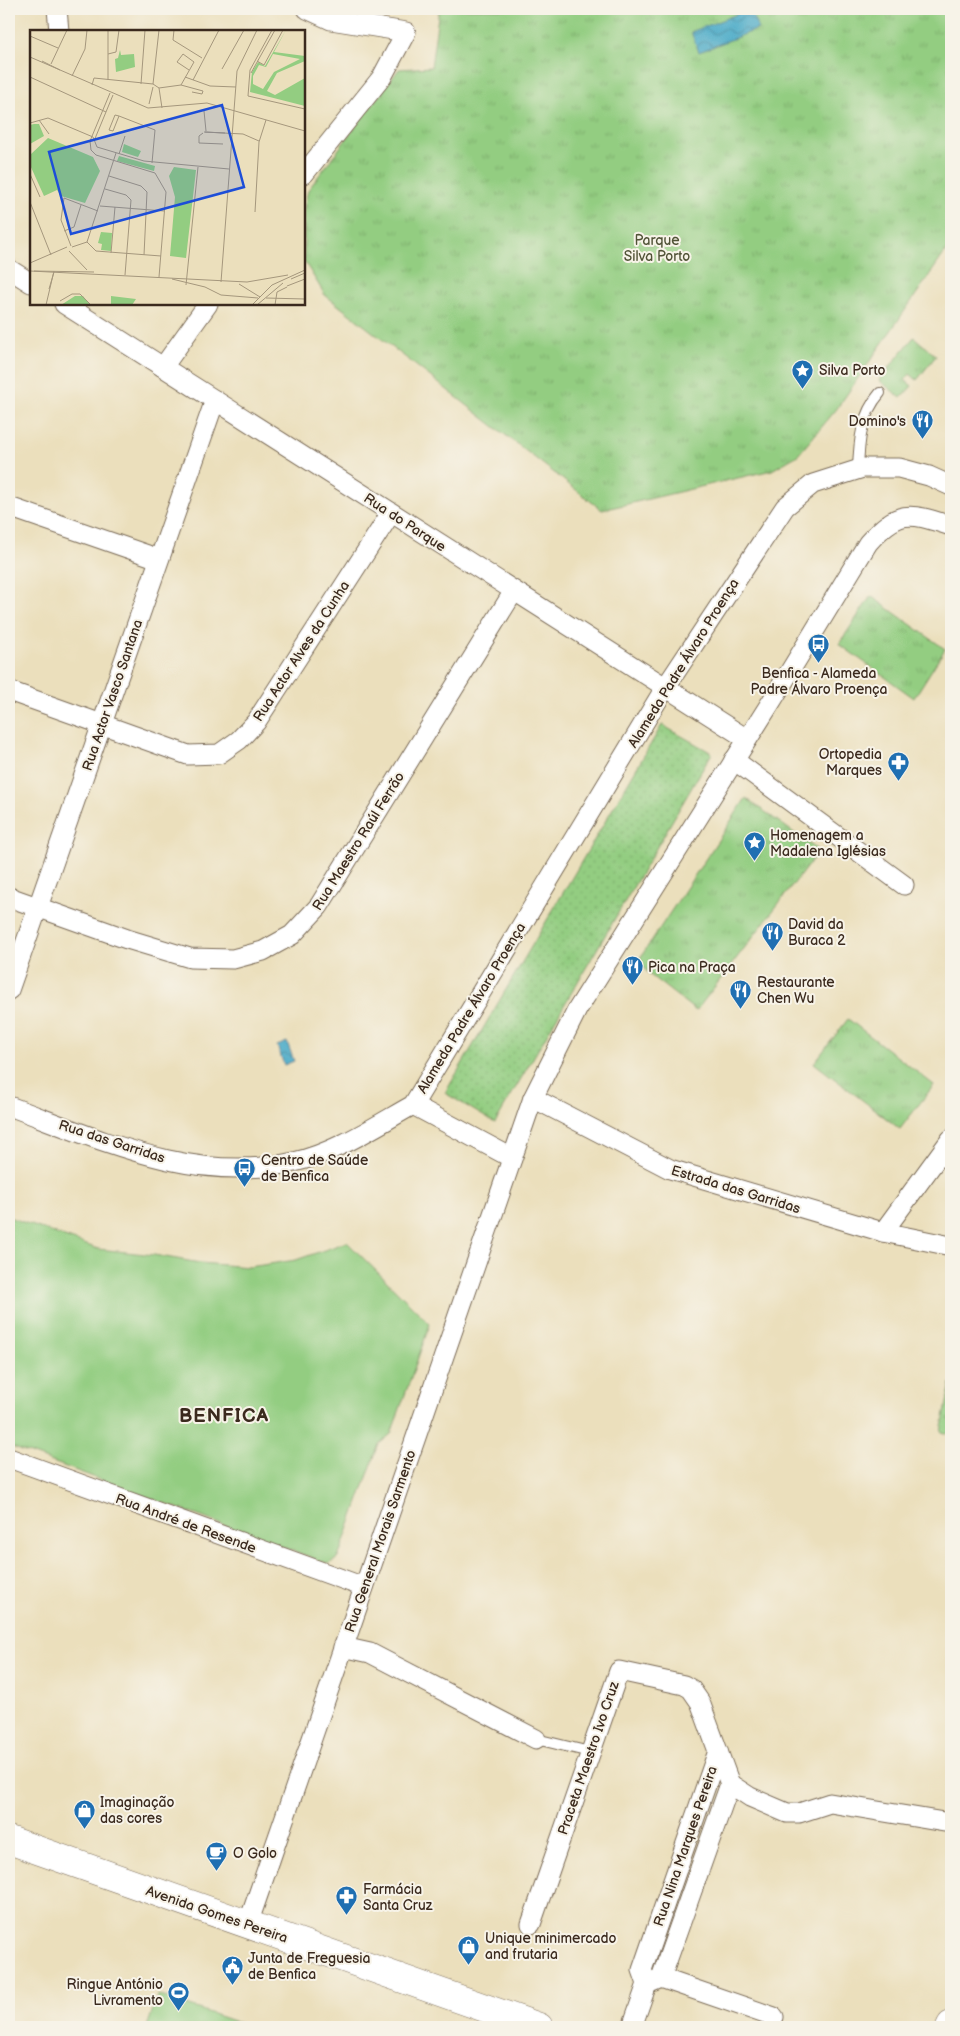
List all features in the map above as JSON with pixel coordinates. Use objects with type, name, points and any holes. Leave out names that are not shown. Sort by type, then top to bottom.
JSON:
[{"type":"street","points":[[57,9],[59,30]]},
{"type":"street","points":[[305,173],[382,77],[406,32],[331,20],[307,9]]},
{"type":"street","points":[[9,269],[30,282]]},
{"type":"street","name":"Rua do Parque","points":[[66,305],[747,739]]},
{"type":"street","points":[[163,367],[207,305]]},
{"type":"street","name":"Rua Actor Vasco Santana","points":[[9,990],[215,400]]},
{"type":"street","name":"Alameda Padre Álvaro Proença","points":[[512,1158],[413,1105],[665,688],[785,507],[813,484],[858,469],[899,468],[929,476],[951,486]]},
{"type":"street","points":[[9,507],[159,559]]},
{"type":"street","name":"Rua Actor Alves da Cunha","points":[[9,691],[188,755],[219,754],[239,740],[256,722],[391,513]]},
{"type":"street","points":[[512,1158],[533,1098],[577,1010],[868,543],[881,528],[903,516],[916,516],[951,526]]},
{"type":"street","points":[[932,520],[951,536]]},
{"type":"street","name":"Rua Maestro Raúl Ferrão","points":[[9,897],[127,939],[190,958],[234,959],[263,951],[292,935],[319,906],[514,591]]},
{"type":"street","points":[[734,760],[904,885]]},
{"type":"street","name":"Estrada das Garridas","points":[[533,1098],[670,1170],[883,1232],[951,1246]]},
{"type":"street","name":"Rua das Garridas","points":[[9,1106],[126,1149],[176,1162],[208,1167],[244,1169],[295,1162],[343,1144],[413,1105]]},
{"type":"street","points":[[883,1232],[951,1139]]},
{"type":"street","name":"Rua General Morais Sarmento","points":[[248,1924],[512,1158]]},
{"type":"street","name":"Rua André de Resende","points":[[9,1458],[364,1588]]},
{"type":"street","points":[[343,1647],[370,1653],[536,1739]]},
{"type":"street","name":"Praceta Maestro Ivo Cruz","points":[[531,1924],[619,1671],[676,1682],[691,1689],[700,1702],[718,1751]]},
{"type":"street","name":"Rua Nina Marques Pereira","points":[[632,2027],[654,1981],[730,1784],[718,1751]]},
{"type":"street","name":"Rua Nina Marques Pereira","points":[[654,1981],[642,1970],[718,1751]]},
{"type":"street","points":[[730,1784],[750,1797],[787,1813],[798,1813],[830,1803],[944,1822]]},
{"type":"street","name":"Avenida Gomes Pereira","points":[[9,1840],[539,2027]]},
{"type":"street","points":[[654,1981],[774,2017]]},
{"type":"lane","points":[[858,469],[862,427],[871,403],[880,393]]},
{"type":"lane","points":[[536,1739],[590,1752]]},
{"type":"green space","name":"Parque Silva Porto","points":[[439,9],[951,9],[951,244],[836,410],[798,455],[772,470],[602,510],[325,295],[305,263],[305,204],[308,190],[399,69],[431,67]]},
{"type":"green space","points":[[914,337],[936,356],[917,380],[910,374],[905,380],[912,386],[901,398],[879,380]]},
{"type":"green space","points":[[871,596],[945,649],[914,698],[839,644]]},
{"type":"green space","points":[[662,725],[712,753],[495,1123],[445,1093]]},
{"type":"green space","points":[[746,798],[819,851],[696,1011],[650,975],[638,961]]},
{"type":"green space","points":[[848,1019],[934,1085],[900,1129],[814,1063]]},
{"type":"green space","points":[[9,1217],[98,1249],[154,1255],[200,1263],[249,1267],[296,1260],[347,1242],[430,1324],[391,1434],[379,1444],[338,1558],[329,1564],[9,1446]]},
{"type":"green space","points":[[951,1383],[951,1434],[941,1432]]},
{"type":"green space","name":"Ringue António Livramento","points":[[158,1995],[251,2027],[147,2027]]},
{"type":"water","points":[[750,9],[758,29],[699,52],[691,32]]},
{"type":"water","points":[[287,1042],[294,1061],[284,1065],[277,1046]]},
{"type":"place","name":"Silva Porto","points":[[803,389]]},
{"type":"place","name":"Domino's","points":[[922,440]]},
{"type":"place","name":"Benfica - Alameda Padre Álvaro Proença","points":[[819,664]]},
{"type":"place","name":"Ortopedia Marques","points":[[898,781]]},
{"type":"place","name":"Homenagem a Madalena Iglésias","points":[[754,862]]},
{"type":"place","name":"David da Buraca 2","points":[[772,951]]},
{"type":"place","name":"Pica na Praça","points":[[632,986]]},
{"type":"place","name":"Restaurante Chen Wu","points":[[741,1009]]},
{"type":"place","name":"Centro de Saúde de Benfica","points":[[245,1187]]},
{"type":"place","name":"Imaginação das cores","points":[[84,1829]]},
{"type":"place","name":"O Golo","points":[[217,1872]]},
{"type":"place","name":"Farmácia Santa Cruz","points":[[347,1916]]},
{"type":"place","name":"Unique minimercado and frutaria","points":[[469,1965]]},
{"type":"place","name":"Junta de Freguesia de Benfica","points":[[232,1985]]},
{"type":"place","name":"Ringue António Livramento","points":[[179,2011]]},
{"type":"district","name":"BENFICA","points":[[224,1415]]}]
